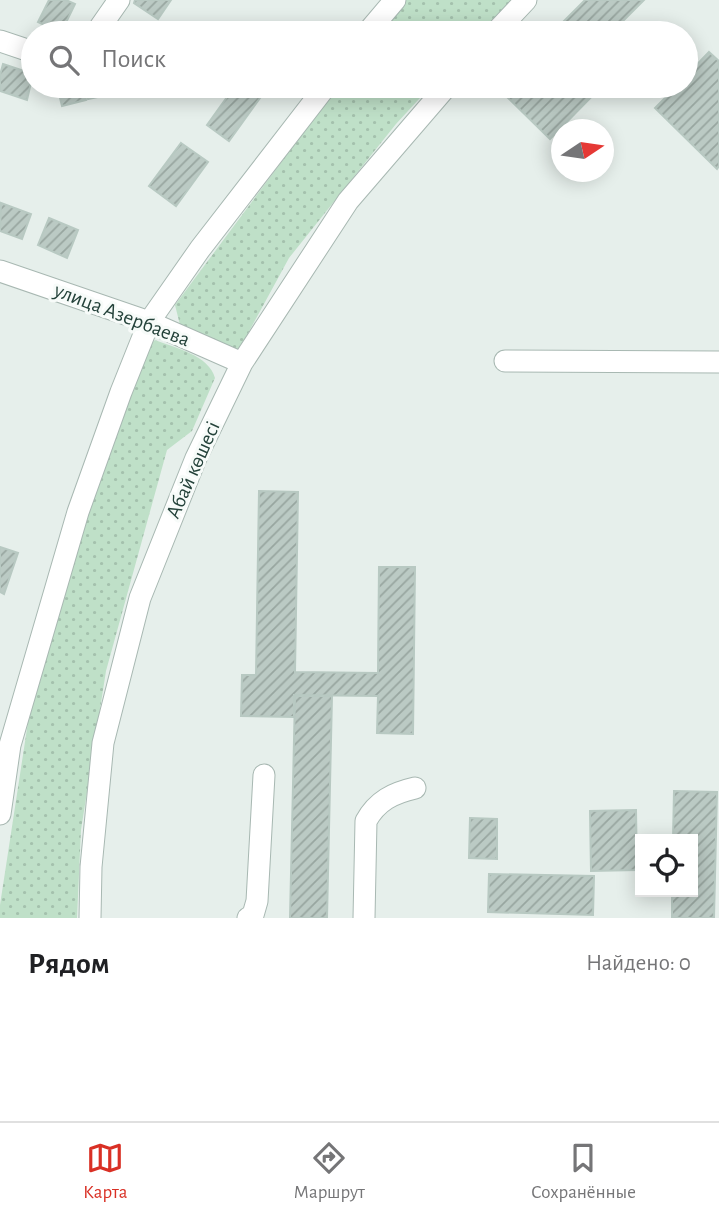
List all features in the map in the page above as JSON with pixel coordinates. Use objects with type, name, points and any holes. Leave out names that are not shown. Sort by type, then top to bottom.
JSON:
[{"type":"street","points":[[105,21],[120,0]]},
{"type":"street","points":[[377,21],[395,0]]},
{"type":"street","points":[[506,21],[526,0]]},
{"type":"street","points":[[0,41],[21,47]]},
{"type":"street","points":[[0,814],[10,746],[78,512],[149,322],[200,248],[317,98]]},
{"type":"street","name":"Абай көшесі","points":[[90,918],[103,743],[140,598],[196,458],[242,363],[348,201],[437,98]]},
{"type":"street","name":"улица Азербаева","points":[[0,271],[149,322],[242,363]]},
{"type":"street","points":[[505,361],[719,362]]},
{"type":"street","points":[[248,918],[253,915],[257,901],[264,775]]},
{"type":"street","points":[[364,918],[366,821],[373,807],[386,798],[415,788]]},
{"type":"green space","points":[[402,0],[512,0],[492,21],[386,21]]},
{"type":"green space","points":[[329,98],[420,98],[289,258],[240,348],[231,352],[180,325],[175,305]]},
{"type":"green space","points":[[155,340],[199,358],[212,370],[215,378],[192,431],[167,450],[106,671],[81,830],[77,918],[0,918],[32,696],[109,444],[141,351]]},
{"type":"building","points":[[49,0],[66,0],[75,4],[67,21],[38,21]]},
{"type":"building","points":[[135,0],[171,0],[158,19],[134,3]]},
{"type":"building","points":[[585,0],[644,0],[623,21],[564,21]]},
{"type":"building","points":[[709,52],[719,61],[717,169],[655,108],[665,98],[698,98],[698,63]]},
{"type":"building","points":[[3,64],[21,70],[21,98],[0,91]]},
{"type":"building","points":[[60,98],[86,98],[86,100],[62,106]]},
{"type":"building","points":[[226,98],[260,98],[229,141],[207,125]]},
{"type":"building","points":[[508,98],[590,98],[570,119],[551,119],[551,138]]},
{"type":"building","points":[[181,143],[208,162],[176,206],[149,186]]},
{"type":"building","points":[[1,203],[31,214],[22,239],[0,231]]},
{"type":"building","points":[[49,218],[78,230],[67,258],[38,245]]},
{"type":"building","points":[[259,491],[298,492],[295,672],[378,673],[379,567],[415,567],[413,734],[377,733],[378,696],[294,695],[294,717],[241,716],[242,675],[256,675]]},
{"type":"building","points":[[0,547],[18,553],[4,594],[0,592]]},
{"type":"building","points":[[295,696],[332,696],[327,918],[290,918]]},
{"type":"building","points":[[674,791],[717,792],[714,918],[672,918],[672,897],[698,897],[698,834],[673,834]]},
{"type":"building","points":[[636,810],[635,870],[591,871],[590,811]]},
{"type":"building","points":[[470,818],[497,819],[497,859],[469,858]]},
{"type":"building","points":[[489,874],[594,876],[593,915],[488,912]]}]
